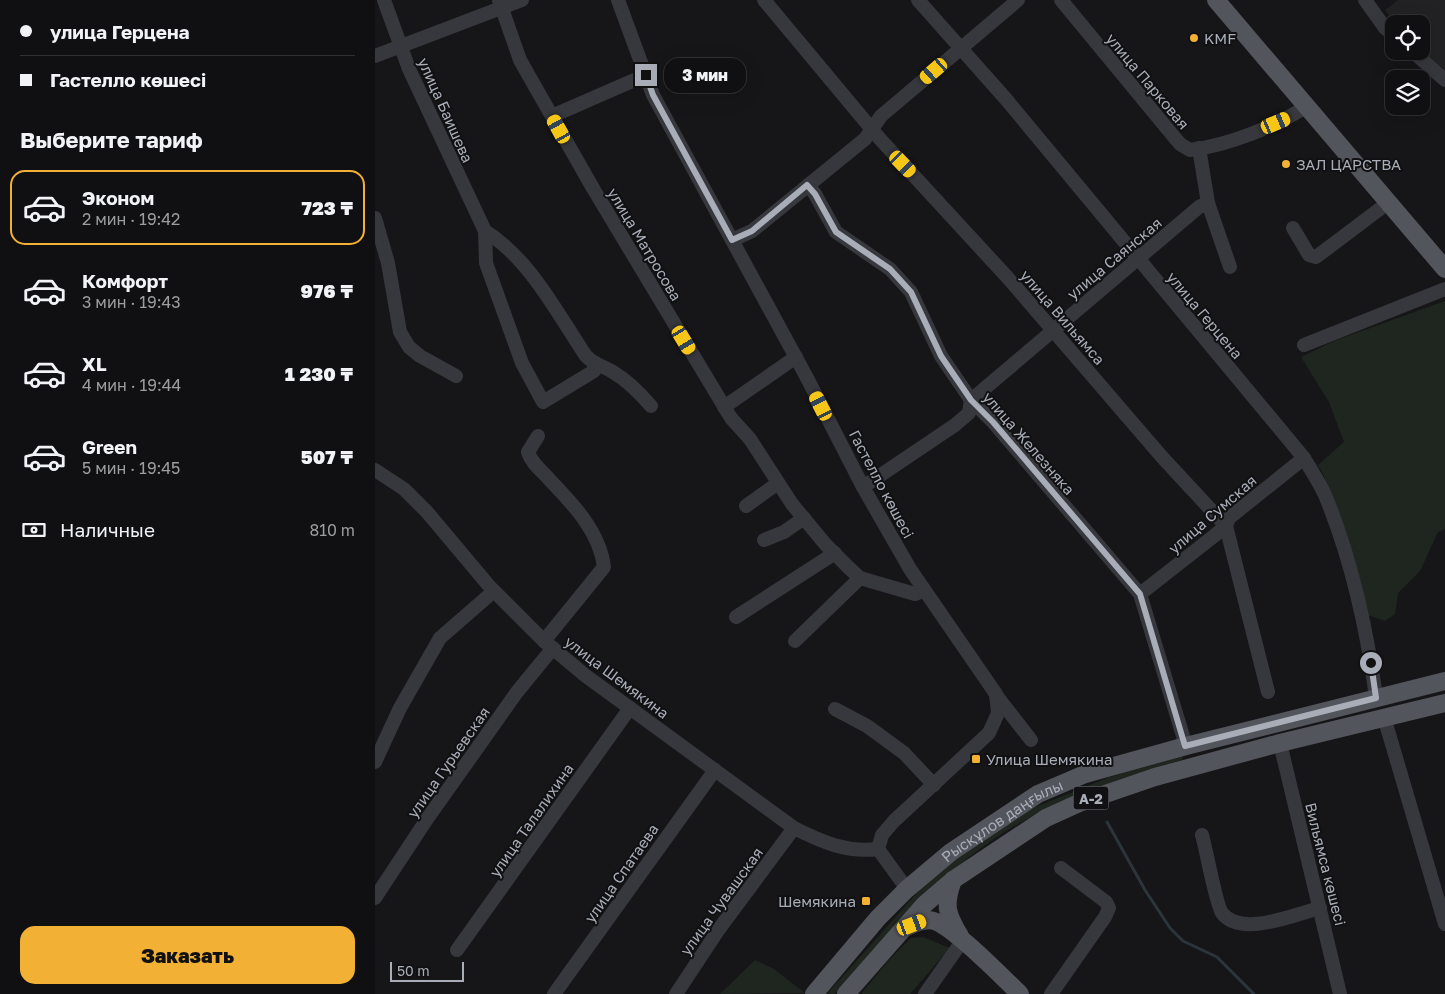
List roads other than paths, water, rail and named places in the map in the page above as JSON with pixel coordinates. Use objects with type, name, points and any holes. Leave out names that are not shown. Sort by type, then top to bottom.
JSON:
[{"type":"main road","points":[[1216,0],[1445,269]]},
{"type":"main road","points":[[1353,724],[1353,714],[1355,712],[1428,694],[1438,683]]},
{"type":"main road","name":"Рысқұлов даңғылы","points":[[814,994],[878,918],[907,889],[951,852],[1038,794],[1085,774],[1185,746],[1438,683]]},
{"type":"main road","name":"Рысқұлов даңғылы","points":[[846,994],[900,930],[953,880],[1046,818],[1079,803],[1155,777],[1353,724],[1445,703]]},
{"type":"main road","points":[[1245,752],[1248,740],[1306,725],[1308,722],[1306,715]]},
{"type":"main road","points":[[953,880],[947,897],[947,907],[949,918],[963,940]]},
{"type":"main road","points":[[900,930],[924,921],[934,921],[963,940],[1020,994]]},
{"type":"street","name":"улица Баишева","points":[[385,0],[401,46],[448,156],[485,231],[486,263],[522,363],[543,402],[594,370],[594,365],[534,279],[502,242],[485,231]]},
{"type":"street","points":[[375,56],[500,4],[522,0]]},
{"type":"street","name":"Гастелло көшесі","points":[[618,0],[653,95],[863,487],[924,590],[996,694],[1031,740]]},
{"type":"street","name":"улица Вильямса","points":[[764,0],[872,130],[1009,278],[1053,332],[1225,526],[1268,692]]},
{"type":"street","name":"улица Герцена","points":[[918,0],[1005,98],[1304,458],[1324,494],[1347,559],[1368,646],[1376,698]]},
{"type":"street","points":[[732,240],[752,231],[865,139],[881,116],[1018,0]]},
{"type":"street","name":"улица Парковая","points":[[1061,0],[1180,144],[1189,150],[1199,148]]},
{"type":"street","points":[[1365,0],[1385,28]]},
{"type":"street","name":"улица Матросова","points":[[500,4],[520,60],[552,116],[724,407],[750,439],[778,483],[804,518],[835,553],[861,578],[915,594],[924,590]]},
{"type":"street","points":[[1422,60],[1445,80]]},
{"type":"street","points":[[552,116],[646,75]]},
{"type":"street","points":[[1230,267],[1208,204],[1199,148],[1234,139],[1276,123],[1308,106]]},
{"type":"street","name":"улица Железняка","points":[[807,185],[815,194],[836,232],[890,269],[911,292],[941,356],[971,400],[993,422],[1140,594],[1185,746]]},
{"type":"street","points":[[1293,228],[1309,255],[1316,256],[1389,202]]},
{"type":"street","name":"улица Саянская","points":[[863,487],[955,425],[969,413],[971,400],[1199,207],[1208,204]]},
{"type":"street","points":[[375,218],[388,263],[400,332],[409,347],[420,356],[456,376]]},
{"type":"street","points":[[1305,345],[1445,289]]},
{"type":"street","points":[[724,407],[795,357]]},
{"type":"street","points":[[594,365],[611,370],[632,384],[651,406]]},
{"type":"street","name":"улица Гурьевская","points":[[375,898],[427,819],[604,568],[603,555],[591,529],[572,503],[531,462],[528,452],[538,436]]},
{"type":"street","name":"улица Сумская","points":[[1140,594],[1225,526],[1229,518],[1304,458]]},
{"type":"street","name":"улица Шемякина","points":[[375,470],[404,489],[427,512],[494,591],[549,645],[586,676],[794,828],[840,848],[862,851],[878,849]]},
{"type":"street","points":[[746,506],[778,483]]},
{"type":"street","points":[[764,540],[784,532],[804,518]]},
{"type":"street","points":[[736,617],[835,553]]},
{"type":"street","points":[[795,641],[861,578]]},
{"type":"street","points":[[375,762],[400,708],[440,638],[494,591]]},
{"type":"street","points":[[907,889],[878,849],[882,835],[894,821],[989,733],[998,713],[996,694]]},
{"type":"street","name":"улица Талалихина","points":[[457,950],[630,708]]},
{"type":"street","points":[[835,709],[867,726],[904,753],[934,785]]},
{"type":"street","points":[[1384,717],[1445,924]]},
{"type":"street","name":"Вильямса көшесі","points":[[1279,743],[1340,994]]},
{"type":"street","name":"улица Спатаева","points":[[554,994],[715,770]]},
{"type":"street","name":"улица Чувашская","points":[[676,994],[719,930],[794,828]]},
{"type":"street","points":[[1202,835],[1221,912],[1233,923],[1252,925],[1320,908]]},
{"type":"street","points":[[1051,994],[1105,917],[1109,908],[1106,902],[1061,868]]},
{"type":"street","points":[[925,994],[963,940]]},
{"type":"waterway","points":[[1107,822],[1145,890],[1170,928],[1183,941],[1217,957],[1254,994]]},
{"type":"place","name":"KMF","points":[[1194,38]]},
{"type":"place","name":"ЗАЛ ЦАРСТВА","points":[[1286,164]]},
{"type":"place","name":"Улица Шемякина","points":[[976,759]]},
{"type":"place","name":"Шемякина","points":[[866,901]]}]
